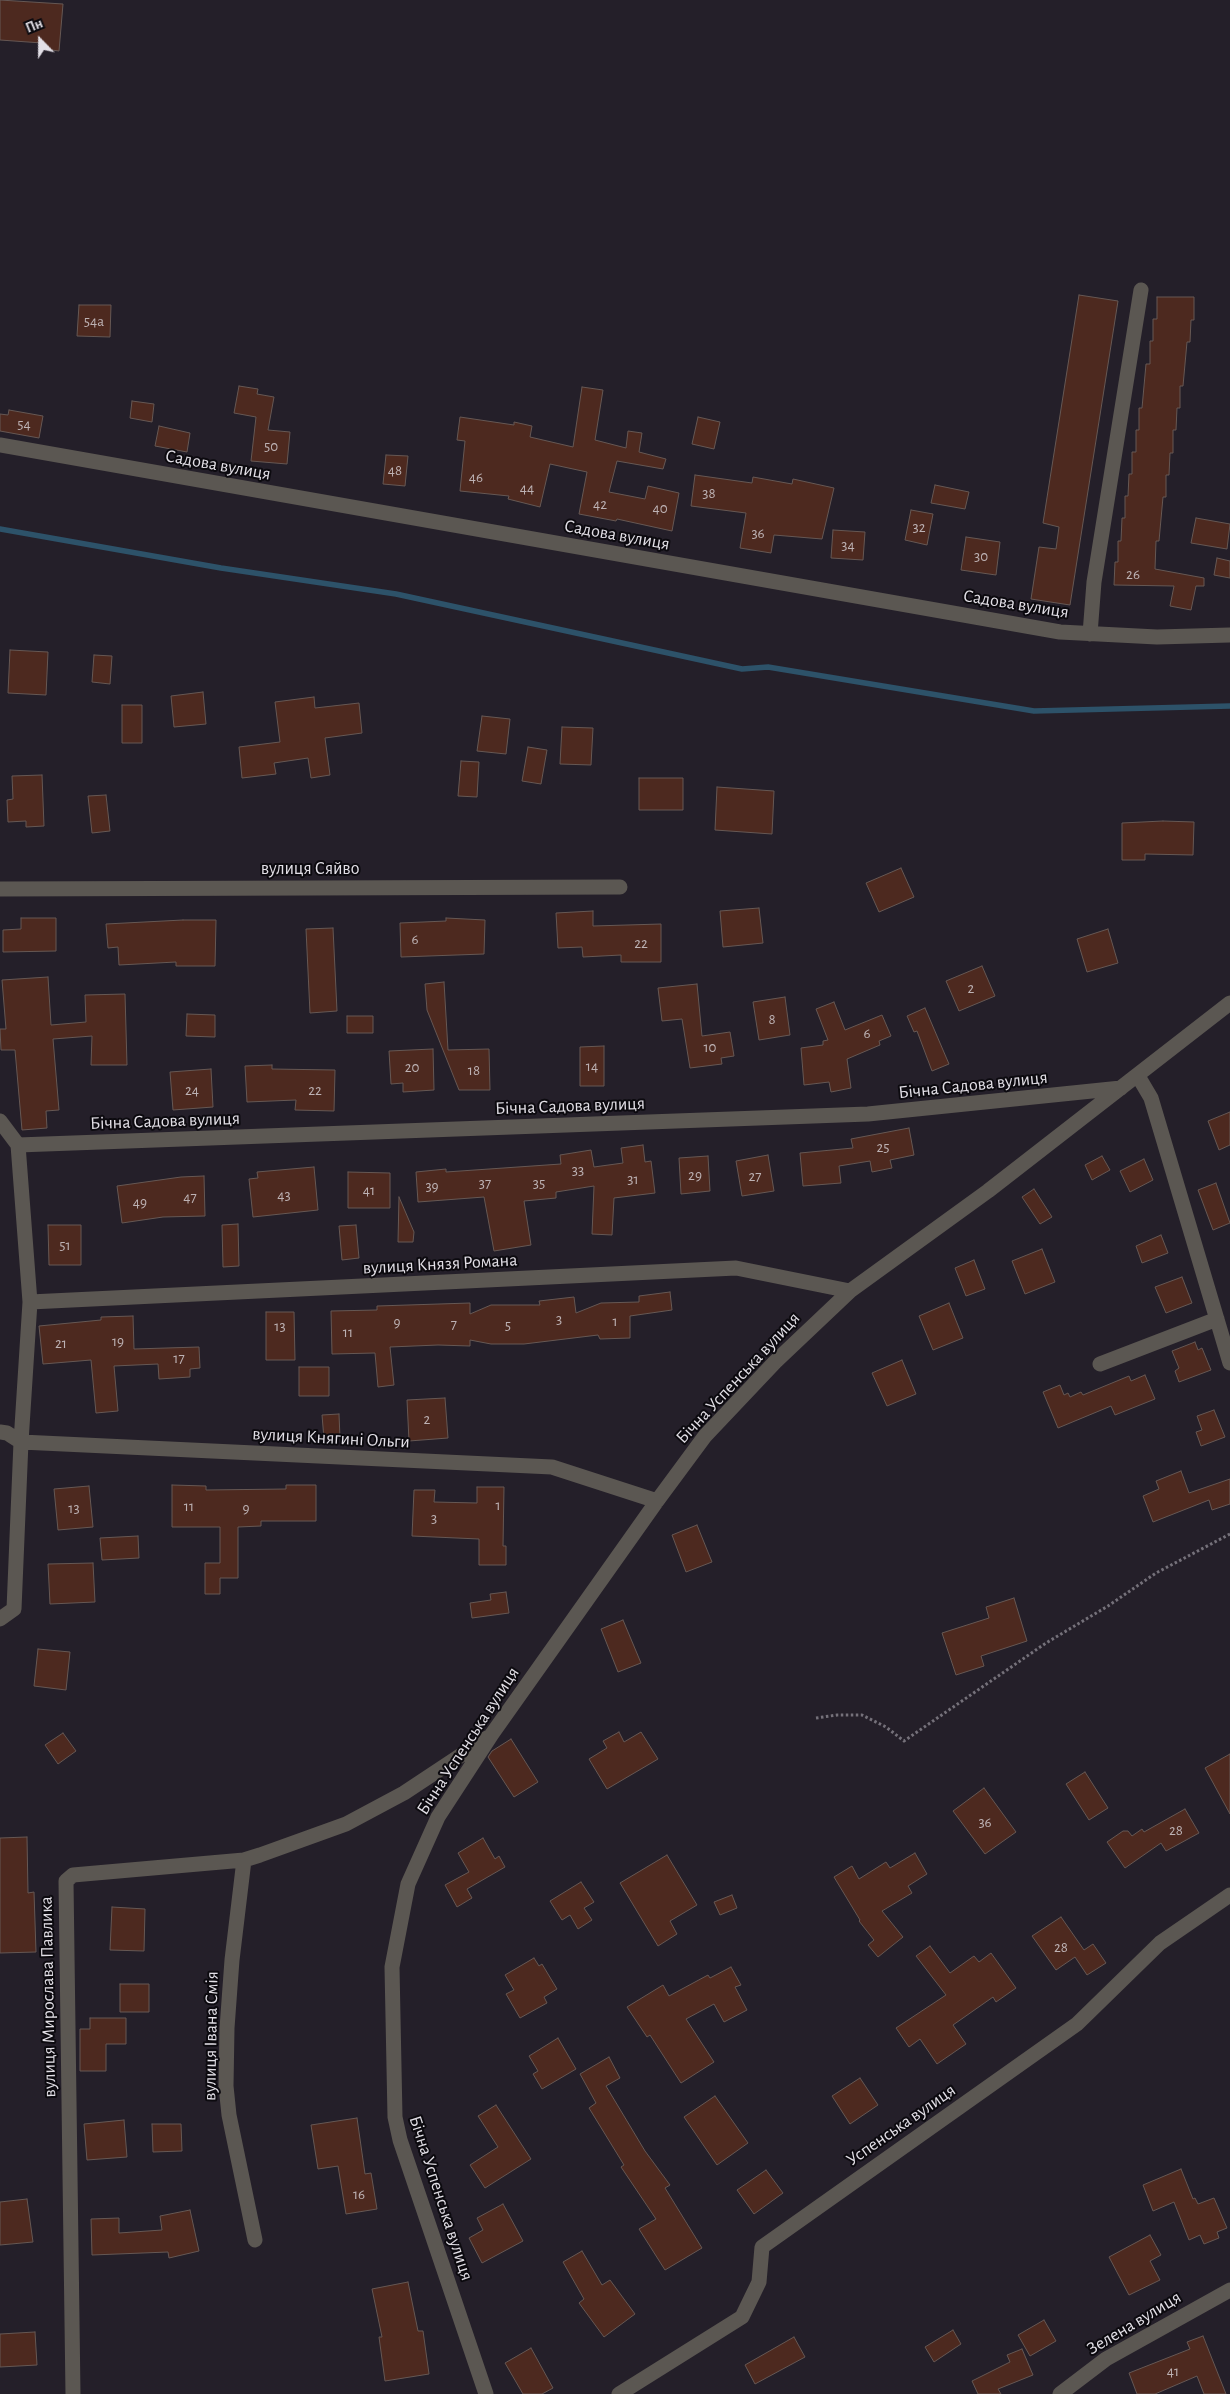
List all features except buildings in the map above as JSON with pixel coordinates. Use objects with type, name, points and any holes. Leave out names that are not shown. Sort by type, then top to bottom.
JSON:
[{"type":"street","points":[[1090,634],[1094,582],[1141,290]]},
{"type":"street","name":"Садова вулиця","points":[[0,445],[1040,628],[1090,634],[1157,637],[1230,635]]},
{"type":"street","name":"вулиця Сяйво","points":[[0,889],[620,887]]},
{"type":"street","points":[[850,1291],[988,1191],[1230,1003]]},
{"type":"street","points":[[1138,1076],[1151,1098],[1230,1363]]},
{"type":"street","name":"Бічна Садова вулиця","points":[[18,1145],[868,1114],[1122,1088]]},
{"type":"street","points":[[0,1121],[18,1145],[30,1302],[21,1442],[14,1609],[0,1619]]},
{"type":"street","name":"вулиця Князя Романа","points":[[30,1302],[736,1268],[850,1291]]},
{"type":"street","name":"Бічна Успенська вулиця","points":[[486,2394],[396,2125],[392,1967],[402,1910],[415,1866],[438,1817],[492,1734],[657,1500],[705,1436],[775,1362],[850,1291]]},
{"type":"street","points":[[1100,1364],[1217,1319]]},
{"type":"street","name":"вулиця Княгині Ольги","points":[[0,1432],[7,1433],[21,1442],[552,1467],[657,1500]]},
{"type":"street","name":"вулиця Мирослава Павлика","points":[[73,2394],[66,1881],[73,1875],[244,1860],[346,1824],[404,1793],[492,1734]]},
{"type":"street","name":"вулиця Івана Смія","points":[[244,1860],[232,1960],[227,2028],[226,2086],[229,2115],[255,2240]]},
{"type":"street","name":"Успенська вулиця","points":[[619,2394],[742,2317],[759,2282],[762,2246],[1077,2024],[1160,1943],[1230,1895]]},
{"type":"street","name":"Зелена вулиця","points":[[1060,2394],[1106,2359],[1230,2290]]},
{"type":"path","points":[[816,1718],[837,1715],[862,1715],[886,1727],[904,1741],[1046,1643],[1108,1606],[1156,1573],[1230,1534]]},
{"type":"waterway","points":[[0,529],[221,568],[396,594],[742,669],[768,667],[1034,711],[1230,706]]}]
